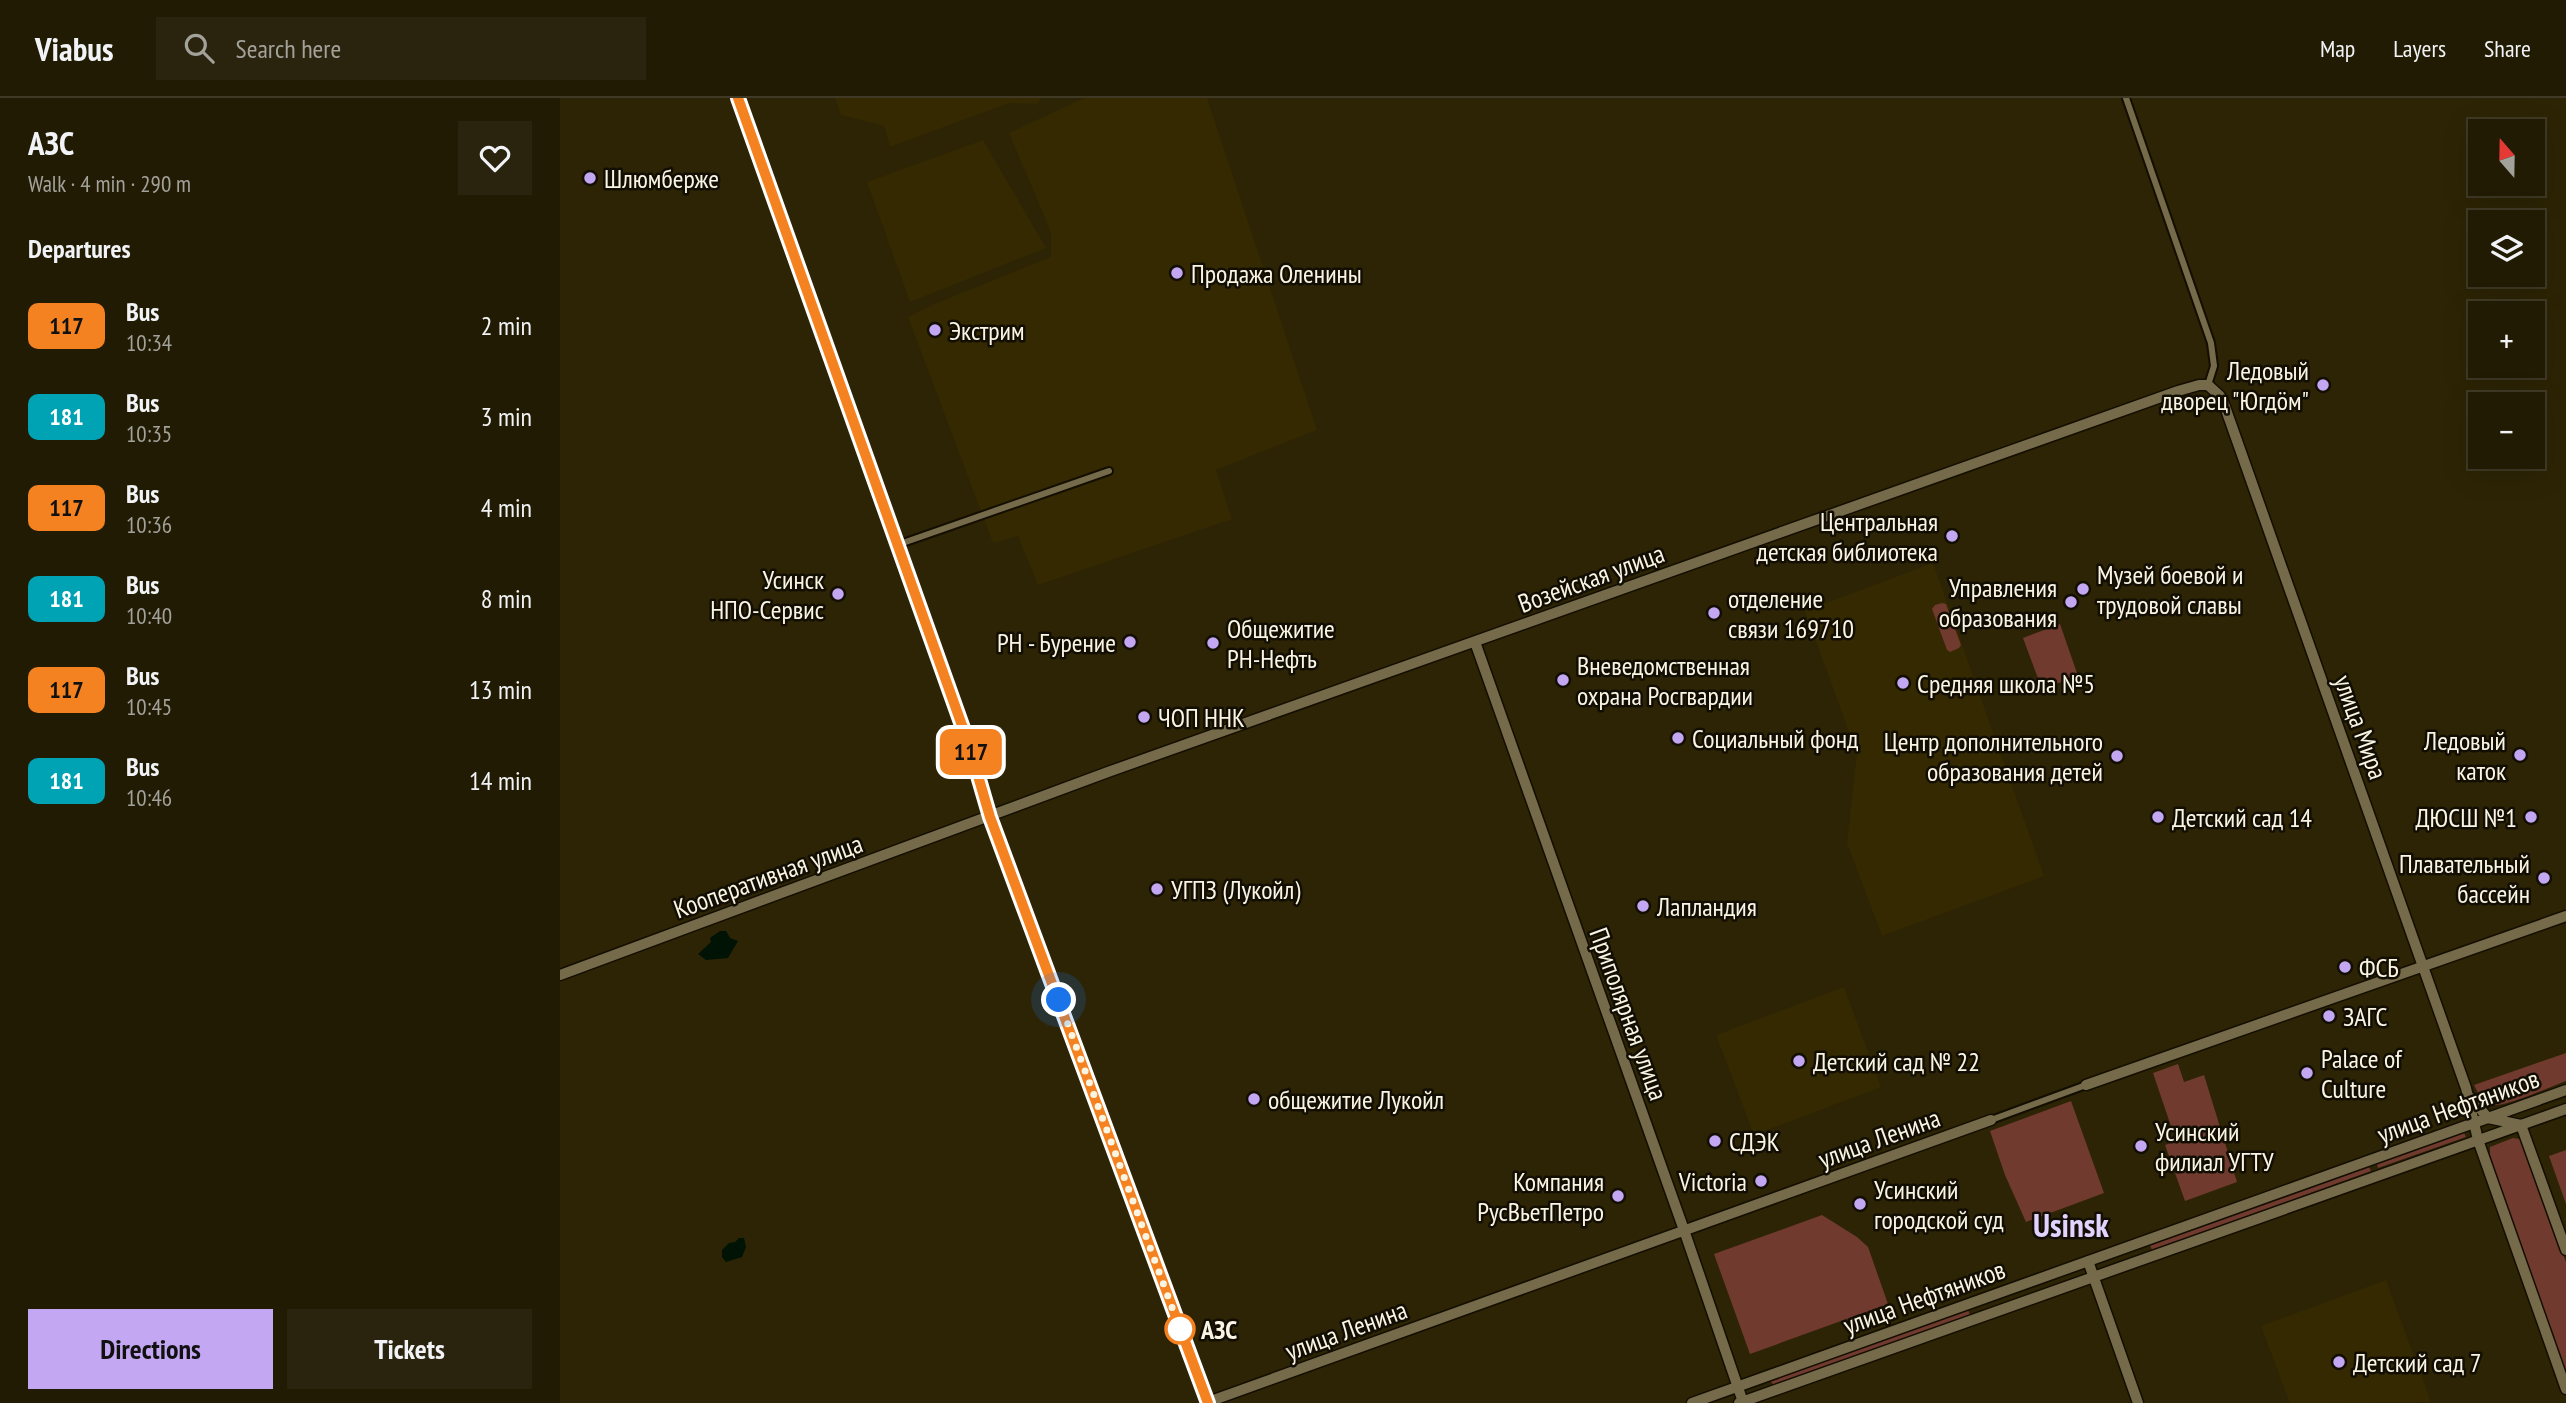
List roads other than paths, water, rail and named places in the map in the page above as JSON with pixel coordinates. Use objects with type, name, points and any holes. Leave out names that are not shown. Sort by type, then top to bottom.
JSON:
[{"type":"main road","points":[[738,98],[969,745],[990,817],[1208,1403]]},
{"type":"main road","name":"Возейская улица","points":[[990,817],[2178,391],[2208,385]]},
{"type":"main road","name":"улица Мира","points":[[2208,385],[2224,404],[2466,1088],[2479,1140],[2566,1390]]},
{"type":"main road","name":"Приполярная улица","points":[[1475,642],[1684,1230],[1741,1402]]},
{"type":"main road","name":"Кооперативная улица","points":[[560,975],[990,817]]},
{"type":"main road","name":"улица Ленина","points":[[2086,1085],[2566,916]]},
{"type":"main road","name":"улица Мира","points":[[2466,1088],[2488,1118]]},
{"type":"main road","name":"улица Нефтяников","points":[[1692,1403],[2566,1090]]},
{"type":"main road","name":"улица Нефтяников","points":[[1741,1402],[2566,1109]]},
{"type":"main road","points":[[2488,1118],[2521,1125],[2566,1250]]},
{"type":"main road","name":"улица Ленина","points":[[1208,1403],[1991,1120]]},
{"type":"main road","points":[[2371,1160],[2377,1177]]},
{"type":"main road","points":[[2088,1261],[2138,1403]]},
{"type":"street","points":[[2126,98],[2211,343],[2214,366],[2208,385]]},
{"type":"street","points":[[897,545],[1109,471]]},
{"type":"street","name":"улица Ленина","points":[[1991,1120],[2086,1085]]},
{"type":"place","name":"Шлюмберже","points":[[590,178]]},
{"type":"place","name":"Продажа Оленины","points":[[1177,273]]},
{"type":"place","name":"Экстрим","points":[[935,330]]},
{"type":"place","name":"Ледовый дворец \"Югдӧм\"","points":[[2323,385]]},
{"type":"place","name":"Центральная детская библиотека","points":[[1952,536]]},
{"type":"place","name":"Музей боевой и трудовой славы","points":[[2083,589]]},
{"type":"place","name":"Усинск НПО-Сервис","points":[[838,594]]},
{"type":"place","name":"Управления образования","points":[[2071,602]]},
{"type":"place","name":"отделение связи 169710","points":[[1714,613]]},
{"type":"place","name":"РН - Бурение","points":[[1130,642]]},
{"type":"place","name":"Общежитие РН-Нефть","points":[[1213,643]]},
{"type":"place","name":"Вневедомственная охрана Росгвардии","points":[[1563,680]]},
{"type":"place","name":"Средняя школа №5","points":[[1903,683]]},
{"type":"place","name":"ЧОП ННК","points":[[1144,717]]},
{"type":"place","name":"Социальный фонд","points":[[1678,738]]},
{"type":"place","name":"Ледовый каток","points":[[2520,755]]},
{"type":"place","name":"Центр дополнительного образования детей","points":[[2117,756]]},
{"type":"place","name":"Детский сад 14","points":[[2158,817]]},
{"type":"place","name":"ДЮСШ №1","points":[[2531,817]]},
{"type":"place","name":"Плавательный бассейн","points":[[2544,878]]},
{"type":"place","name":"УГПЗ (Лукойл)","points":[[1157,889]]},
{"type":"place","name":"Лапландия","points":[[1643,906]]},
{"type":"place","name":"ФСБ","points":[[2345,967]]},
{"type":"place","name":"ЗАГС","points":[[2329,1016]]},
{"type":"place","name":"Детский сад № 22","points":[[1799,1061]]},
{"type":"place","name":"Palace of Culture","points":[[2307,1073]]},
{"type":"place","name":"общежитие Лукойл","points":[[1254,1099]]},
{"type":"place","name":"СДЭК","points":[[1715,1141]]},
{"type":"place","name":"Усинский филиал УГТУ","points":[[2141,1146]]},
{"type":"place","name":"Victoria","points":[[1761,1181]]},
{"type":"place","name":"Компания РусВьетПетро","points":[[1618,1196]]},
{"type":"place","name":"Усинский городской суд","points":[[1860,1204]]},
{"type":"place","name":"АЗС","points":[[1180,1329]]},
{"type":"place","name":"Детский сад 7","points":[[2339,1362]]},
{"type":"district","name":"Usinsk","points":[[2071,1224]]}]
